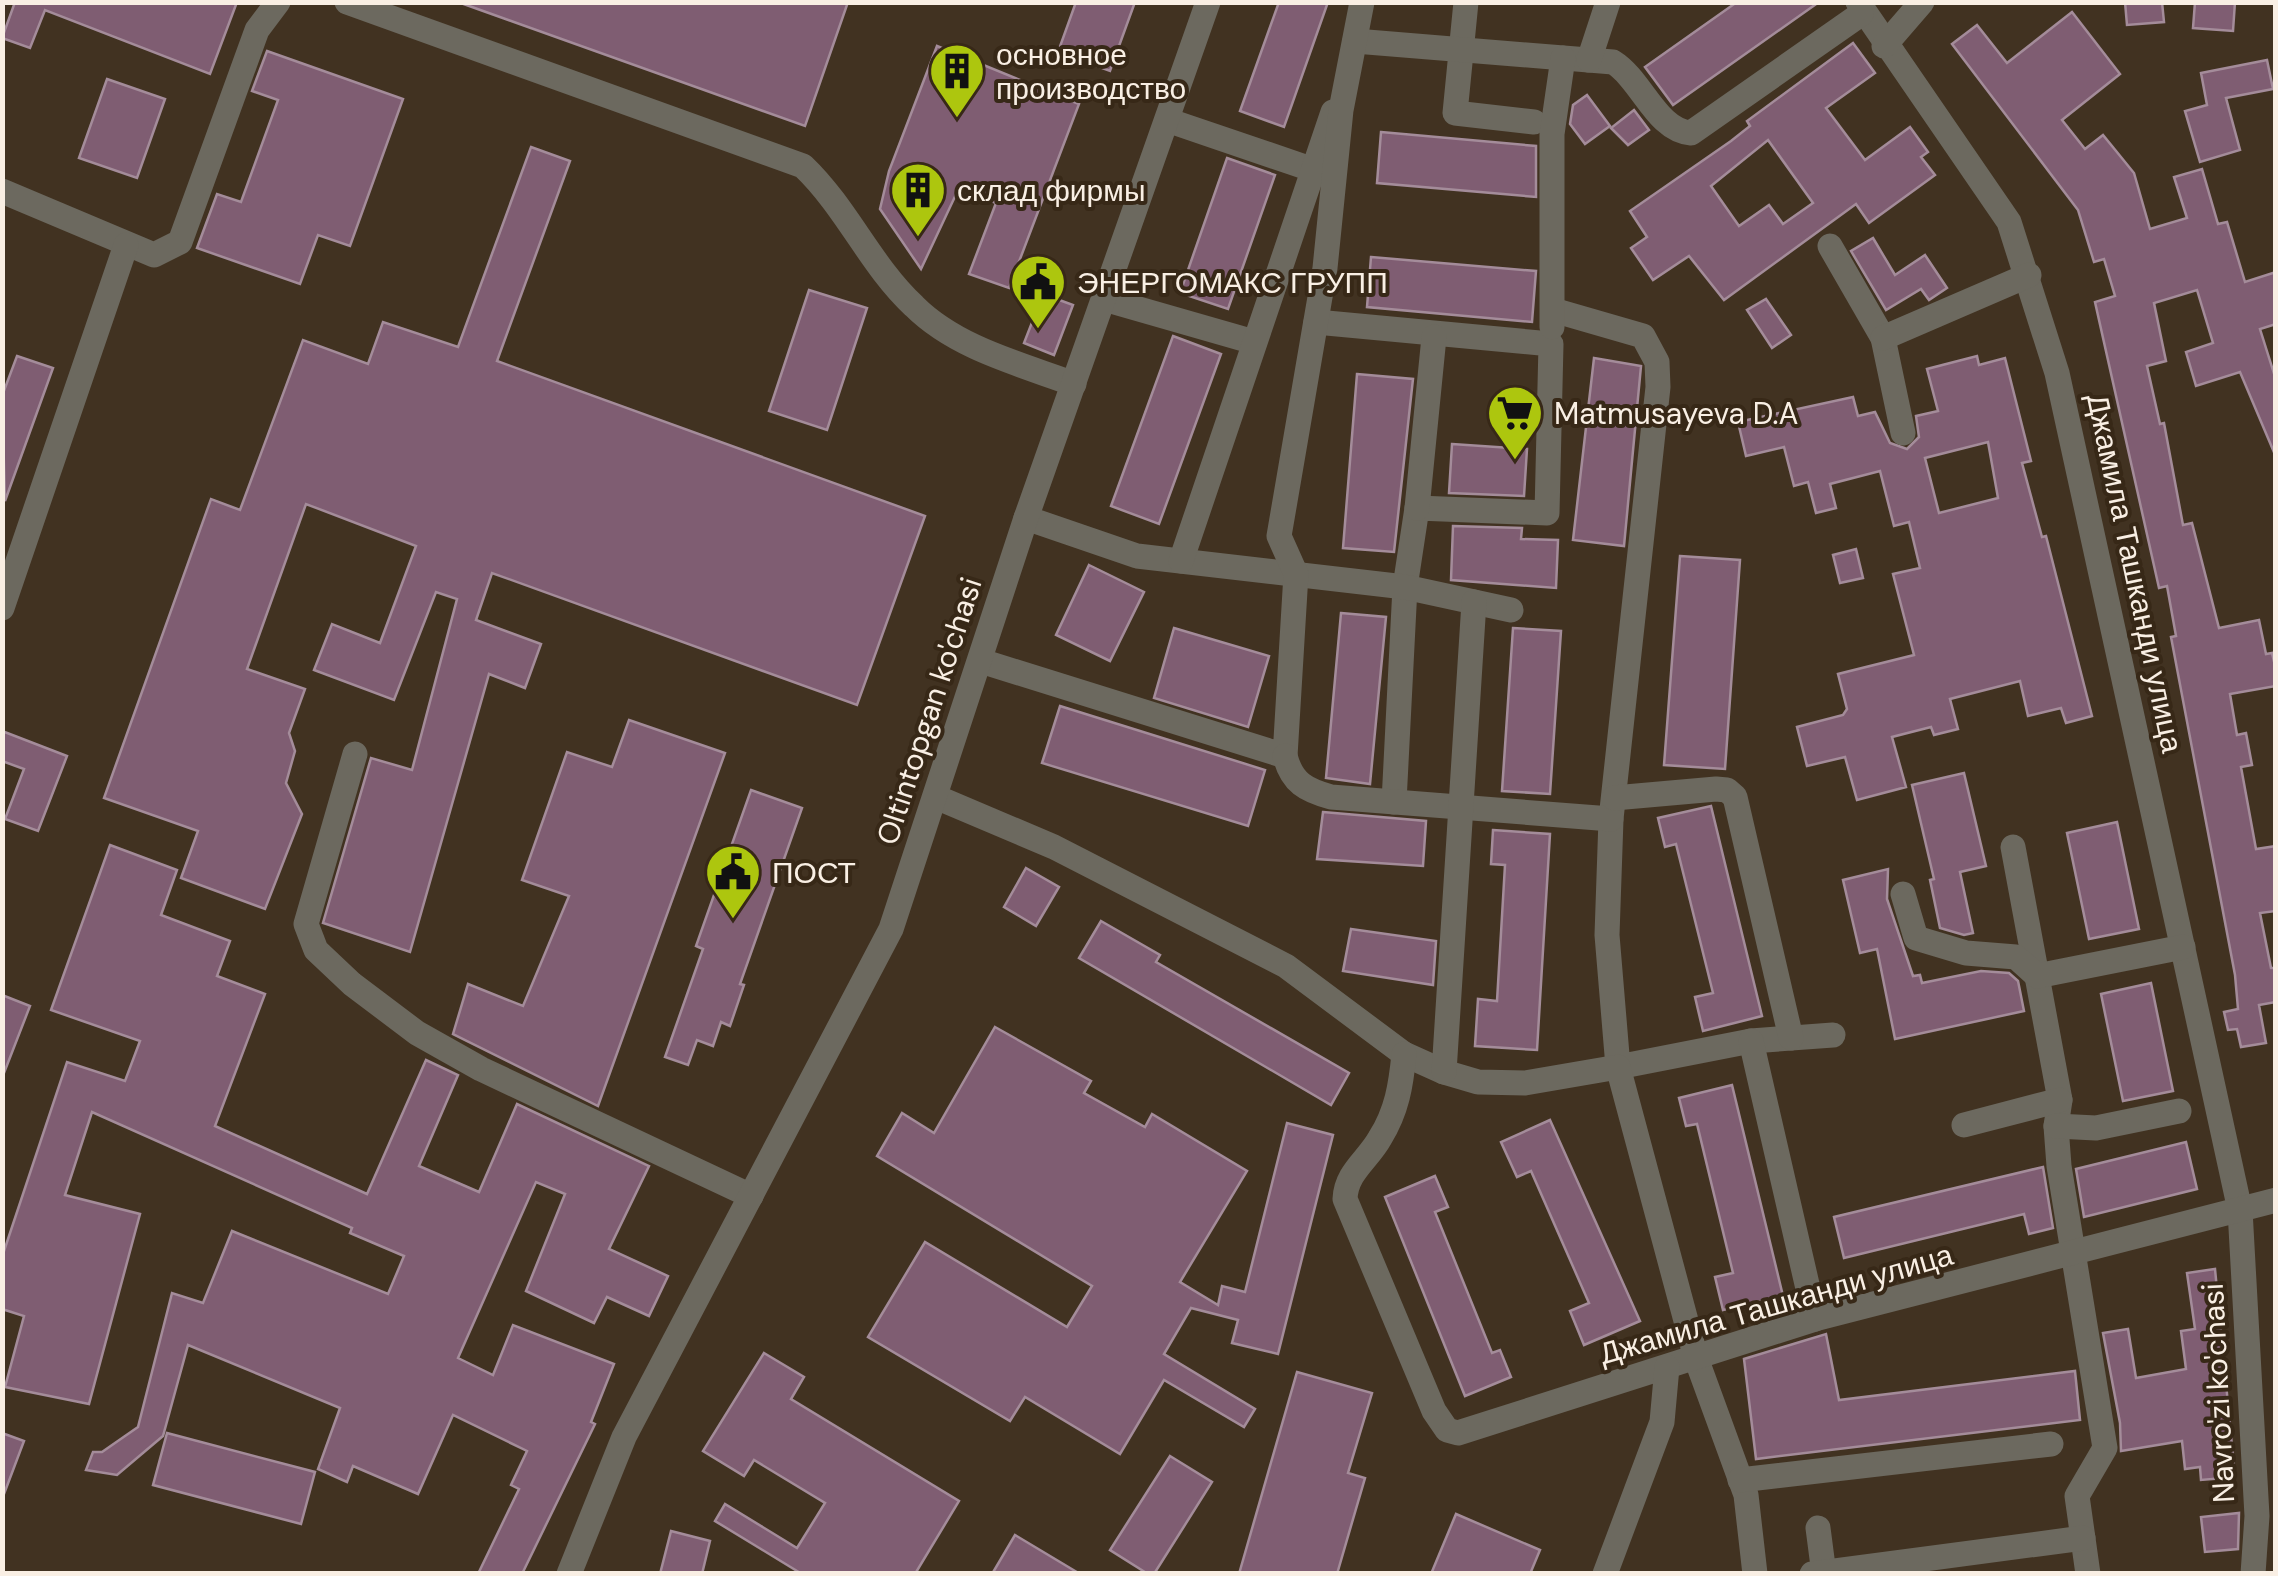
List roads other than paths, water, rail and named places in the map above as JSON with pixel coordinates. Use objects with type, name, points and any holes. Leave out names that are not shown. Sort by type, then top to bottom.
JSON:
[{"type":"street","points":[[2,191],[154,256],[180,242],[257,30],[278,2]]},
{"type":"street","points":[[347,2],[803,166],[832,194],[877,262],[914,307],[983,350],[1074,384]]},
{"type":"street","name":"Oltintopgan ko'chasi","points":[[569,1574],[624,1437],[891,929],[1026,518],[1208,2]]},
{"type":"street","points":[[1362,2],[1341,110],[1316,322],[1279,536],[1296,574],[1286,756],[1290,776],[1308,791],[1331,798],[1464,808],[1613,809],[1727,790],[1735,798],[1792,1038]]},
{"type":"street","points":[[1466,2],[1454,114],[1534,122]]},
{"type":"street","points":[[1589,60],[1608,2]]},
{"type":"street","points":[[1884,46],[1922,2]]},
{"type":"street","points":[[1355,40],[1613,62],[1631,74],[1668,124],[1677,132],[1691,133],[1860,8]]},
{"type":"street","name":"Джамила Ташканди улица","points":[[1860,8],[2009,222],[2029,275],[2058,373],[2240,1210]]},
{"type":"street","points":[[1416,508],[1547,513],[1553,310],[1552,134],[1563,58]]},
{"type":"street","points":[[1181,560],[1330,113],[1341,110]]},
{"type":"street","points":[[1166,120],[1311,168]]},
{"type":"street","points":[[2,608],[126,245]]},
{"type":"street","points":[[1830,246],[1883,338],[1904,433]]},
{"type":"street","points":[[1883,338],[2029,275]]},
{"type":"street","points":[[1104,299],[1254,342]]},
{"type":"street","points":[[1553,310],[1643,336],[1657,362],[1653,460],[1613,809],[1607,936],[1618,1067],[1696,1358],[1740,1480],[1755,1574]]},
{"type":"street","points":[[1316,322],[1434,337],[1551,344]]},
{"type":"street","points":[[1394,802],[1405,588],[1434,337]]},
{"type":"street","points":[[1026,518],[1137,556],[1405,588],[1511,610]]},
{"type":"street","points":[[1444,1072],[1464,808],[1474,602]]},
{"type":"street","points":[[981,661],[1286,756]]},
{"type":"street","points":[[355,754],[306,924],[316,950],[352,984],[417,1033],[481,1068],[751,1196]]},
{"type":"street","points":[[936,797],[1054,847],[1286,966],[1404,1054],[1478,1082],[1525,1083],[1751,1042],[1833,1035]]},
{"type":"street","points":[[2012,847],[2060,1100],[2056,1126],[2105,1448],[2077,1496],[2088,1574]]},
{"type":"street","points":[[1902,894],[1916,938],[1966,954],[2016,957],[2037,976]]},
{"type":"street","points":[[2037,976],[2183,947]]},
{"type":"street","points":[[1751,1042],[1815,1320]]},
{"type":"street","name":"Джамила Ташканди улица","points":[[1404,1054],[1400,1098],[1379,1140],[1346,1185],[1345,1199],[1434,1411],[1447,1430],[1474,1430],[1815,1320],[2276,1200]]},
{"type":"street","points":[[1964,1125],[2060,1100]]},
{"type":"street","points":[[2056,1126],[2096,1128],[2179,1112]]},
{"type":"street","name":"Navro'zi ko'chasi","points":[[2240,1210],[2256,1516],[2253,1574]]},
{"type":"street","points":[[1605,1574],[1662,1422],[1667,1367]]},
{"type":"street","points":[[1740,1480],[2051,1444]]},
{"type":"street","points":[[1818,1528],[1820,1573],[1982,1562],[2083,1538]]},
{"type":"place","name":"основное производство","points":[[957,120]]},
{"type":"place","name":"склад фирмы","points":[[918,239]]},
{"type":"place","name":"ЭНЕРГОМАКС ГРУПП","points":[[1038,331]]},
{"type":"place","name":"Matmusayeva D.A","points":[[1515,462]]},
{"type":"place","name":"ПОСТ","points":[[733,921]]}]
